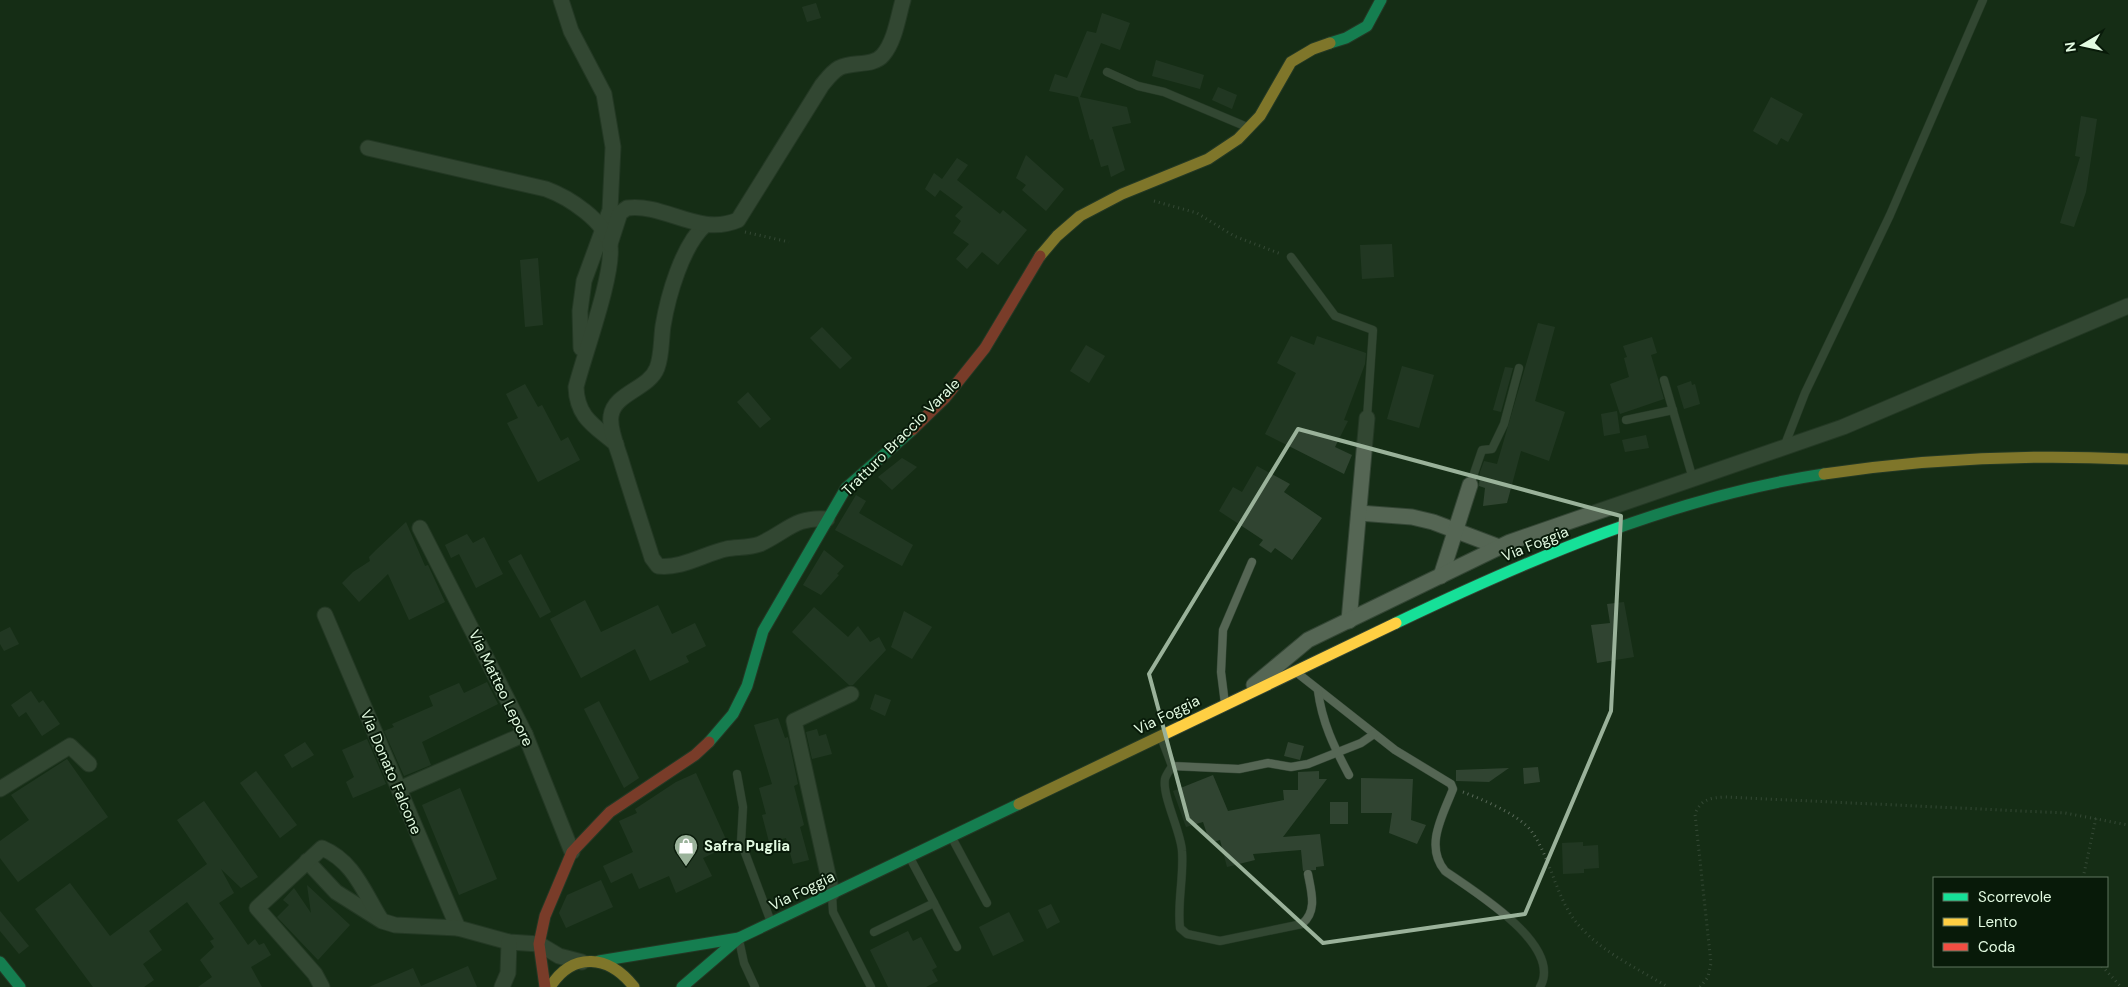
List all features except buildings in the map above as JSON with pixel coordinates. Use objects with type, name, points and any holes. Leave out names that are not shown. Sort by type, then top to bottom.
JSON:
[{"type":"main road","name":"Tratturo Braccio Varale","points":[[545,987],[538,944],[545,916],[572,852],[610,812],[695,755],[719,733],[733,714],[747,686],[763,631],[846,488],[896,446],[945,398],[985,348],[1038,260],[1057,236],[1080,216],[1122,194],[1208,159],[1238,139],[1260,116],[1291,62],[1313,49],[1346,38],[1367,26],[1381,0]]},
{"type":"main road","name":"Via Foggia","points":[[682,987],[739,938],[771,922],[1471,587],[1612,530],[1664,513],[1758,488],[1865,469],[2004,456],[2076,455],[2128,459]]},
{"type":"main road","name":"Via Foggia","points":[[550,987],[560,974],[582,962],[599,961],[739,938]]},
{"type":"main road","name":"Via Foggia","points":[[599,961],[613,966],[625,974],[634,987]]},
{"type":"main road","points":[[0,962],[20,987]]},
{"type":"street","points":[[561,0],[571,32],[604,94],[610,119],[613,147],[612,187],[606,238],[606,278],[576,387],[576,402],[584,418],[616,444]]},
{"type":"street","points":[[827,519],[813,517],[800,520],[759,544],[710,553],[668,567],[658,566],[652,558],[616,444],[611,424],[613,407],[650,379],[657,369],[671,290],[697,232],[711,226],[738,220],[822,85],[839,68],[879,60],[884,54],[891,43],[903,0]]},
{"type":"street","points":[[368,148],[546,189],[575,204],[589,214],[606,238]]},
{"type":"street","points":[[606,238],[620,213],[626,208],[642,208],[711,226]]},
{"type":"street","points":[[1242,696],[1308,640],[1499,547],[1842,427],[2128,306]]},
{"type":"street","points":[[1350,621],[1367,418]]},
{"type":"street","points":[[1441,576],[1470,485]]},
{"type":"street","points":[[1359,512],[1412,517],[1499,547]]},
{"type":"street","name":"Via Matteo Lepore","points":[[420,528],[525,734],[572,852]]},
{"type":"street","name":"Via Donato Falcone","points":[[325,615],[458,928]]},
{"type":"street","points":[[832,893],[794,721],[851,694]]},
{"type":"street","points":[[399,790],[525,734]]},
{"type":"street","points":[[0,789],[70,746],[89,764]]},
{"type":"street","points":[[322,987],[315,974],[257,908],[322,848],[337,854],[348,866],[382,921]]},
{"type":"street","points":[[307,861],[336,892],[382,921],[395,925],[458,928],[508,942],[538,944],[559,956],[582,962]]},
{"type":"street","points":[[502,987],[508,973],[508,942]]},
{"type":"lane","points":[[1784,447],[1805,393],[1890,215],[1983,0]]},
{"type":"lane","points":[[1107,72],[1138,86],[1164,92],[1249,128]]},
{"type":"lane","points":[[1291,257],[1335,316],[1373,330],[1367,418]]},
{"type":"lane","points":[[1470,485],[1482,450],[1492,449],[1504,424],[1519,368]]},
{"type":"lane","points":[[1664,380],[1693,479]]},
{"type":"lane","points":[[1626,420],[1673,410]]},
{"type":"lane","points":[[1225,704],[1221,672],[1223,630],[1252,562]]},
{"type":"lane","points":[[1294,671],[1394,750],[1451,784],[1453,788],[1435,838],[1440,864],[1445,871],[1507,915],[1523,932],[1542,958],[1544,976],[1540,987]]},
{"type":"lane","points":[[1318,691],[1320,710],[1336,752],[1349,775]]},
{"type":"lane","points":[[1172,766],[1239,769],[1268,763],[1291,766],[1308,764],[1361,743],[1374,734]]},
{"type":"lane","points":[[1160,735],[1172,766],[1165,780],[1174,822],[1181,838],[1182,852],[1178,915],[1180,928],[1186,934],[1220,941],[1302,924],[1308,919],[1312,909],[1308,874]]},
{"type":"lane","points":[[738,774],[743,807],[741,842],[771,922]]},
{"type":"lane","points":[[950,836],[987,903]]},
{"type":"lane","points":[[909,856],[957,947]]},
{"type":"lane","points":[[832,893],[833,912],[871,987]]},
{"type":"lane","points":[[874,932],[934,903]]},
{"type":"lane","points":[[739,938],[744,963],[755,987]]},
{"type":"path","points":[[1122,194],[1187,209],[1234,236],[1291,257]]},
{"type":"path","points":[[711,226],[789,242]]},
{"type":"path","points":[[1453,788],[1481,799],[1511,815],[1531,830],[1540,846],[1558,891],[1583,930],[1611,952],[1668,987]]},
{"type":"path","points":[[1700,987],[1708,977],[1711,963],[1695,814],[1701,802],[1707,799],[1725,797],[2055,812],[2128,825]]},
{"type":"path","points":[[2083,877],[2096,818]]},
{"type":"path","points":[[2103,967],[2121,987]]},
{"type":"highlighted area","points":[[1298,429],[1475,475],[1621,516],[1611,711],[1525,914],[1323,943],[1188,819],[1149,674]]},
{"type":"traffic: fast","points":[[1330,43],[1346,38],[1367,26],[1381,0]]},
{"type":"traffic: fast","points":[[709,742],[733,714],[747,686],[763,631],[846,488],[912,430]]},
{"type":"traffic: fast","points":[[1396,623],[1551,553],[1658,514],[1768,484],[1824,474]]},
{"type":"traffic: fast","points":[[599,961],[739,938],[1019,804]]},
{"type":"traffic: fast","points":[[682,987],[739,938]]},
{"type":"traffic: fast","points":[[0,962],[20,987]]},
{"type":"traffic: slow","points":[[1040,256],[1057,236],[1080,216],[1122,194],[1208,159],[1238,139],[1260,116],[1291,62],[1313,49],[1330,43]]},
{"type":"traffic: slow","points":[[1824,474],[1938,461],[1976,459],[2051,457],[2128,459]]},
{"type":"traffic: slow","points":[[1019,804],[1396,623]]},
{"type":"traffic: slow","points":[[550,987],[559,975],[569,967],[591,962],[602,963],[614,968],[634,987]]},
{"type":"traffic: jam","points":[[912,430],[945,398],[985,348],[1040,256]]},
{"type":"traffic: jam","points":[[545,987],[539,944],[545,916],[572,852],[610,812],[695,755],[709,742]]},
{"type":"place","name":"Safra Puglia","points":[[686,867]]}]
